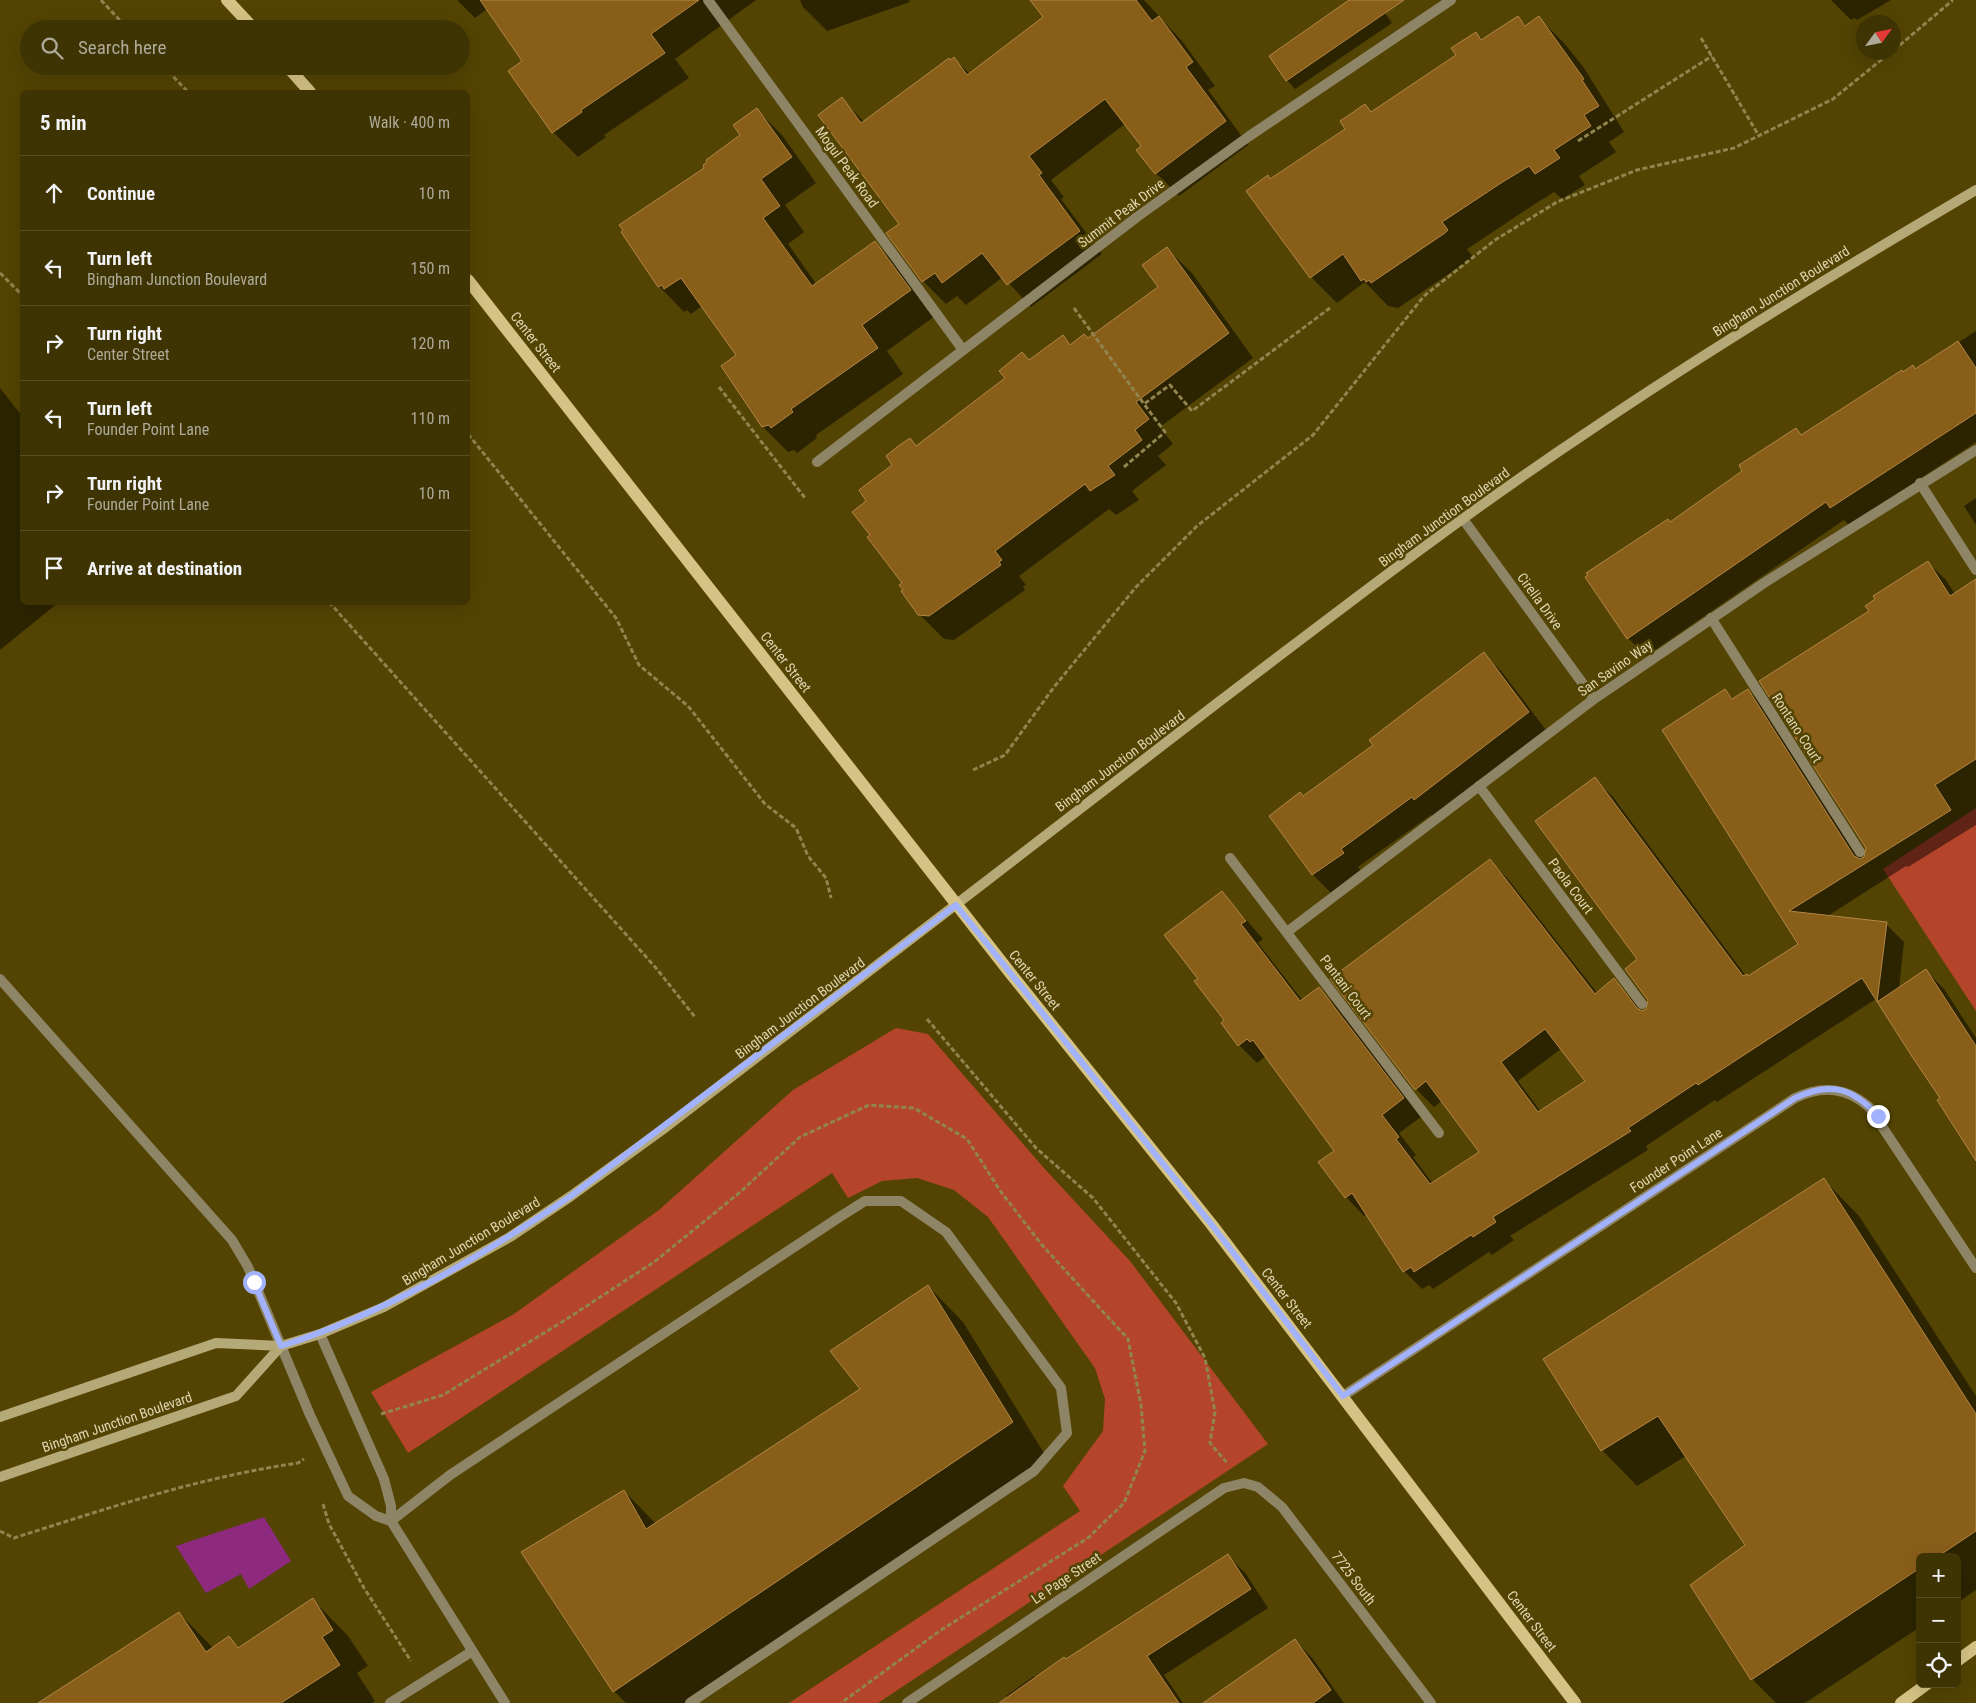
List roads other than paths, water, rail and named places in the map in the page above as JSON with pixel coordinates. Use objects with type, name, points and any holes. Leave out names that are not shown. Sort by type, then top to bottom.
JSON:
[{"type":"main road","points":[[227,0],[246,20]]},
{"type":"main road","points":[[295,75],[308,90]]},
{"type":"main road","name":"Bingham Junction Boulevard","points":[[0,1418],[216,1343],[281,1346],[320,1334],[384,1307],[510,1237],[571,1196],[1463,519],[1580,436],[1700,357],[1814,286],[1976,190]]},
{"type":"main road","name":"Center Street","points":[[470,283],[956,905],[1212,1225],[1575,1703]]},
{"type":"main road","name":"Bingham Junction Boulevard","points":[[0,1477],[236,1396],[281,1346]]},
{"type":"main road","points":[[1961,1658],[1976,1647]]},
{"type":"main road","points":[[1901,1703],[1922,1688]]},
{"type":"street","name":"Mogul Peak Road","points":[[708,0],[963,350]]},
{"type":"street","name":"Summit Peak Drive","points":[[817,462],[1137,217],[1240,143],[1451,0]]},
{"type":"street","name":"San Savino Way","points":[[1287,932],[1594,699],[1711,618],[1920,483],[1976,450]]},
{"type":"street","points":[[1920,483],[1976,570]]},
{"type":"street","name":"Cirella Drive","points":[[1463,519],[1594,699]]},
{"type":"street","name":"Rontano Court","points":[[1711,618],[1860,852]]},
{"type":"street","name":"Paola Court","points":[[1479,786],[1642,1004]]},
{"type":"street","name":"Pantani Court","points":[[1230,858],[1439,1133]]},
{"type":"street","points":[[0,979],[232,1240],[248,1267],[348,1496],[376,1516],[391,1521]]},
{"type":"street","name":"Founder Point Lane","points":[[1343,1396],[1795,1098],[1815,1090],[1836,1089],[1848,1092],[1878,1116],[1976,1268]]},
{"type":"street","points":[[391,1521],[450,1475],[865,1201],[901,1202],[946,1232],[1060,1388],[1067,1433],[1034,1471],[690,1703]]},
{"type":"street","points":[[320,1334],[384,1479],[391,1506],[391,1521],[471,1652],[505,1703]]},
{"type":"street","name":"Le Page Street","points":[[907,1703],[1224,1488],[1244,1483]]},
{"type":"street","name":"7725 South","points":[[1244,1483],[1258,1487],[1282,1507],[1431,1703]]},
{"type":"street","points":[[390,1703],[471,1652]]}]
